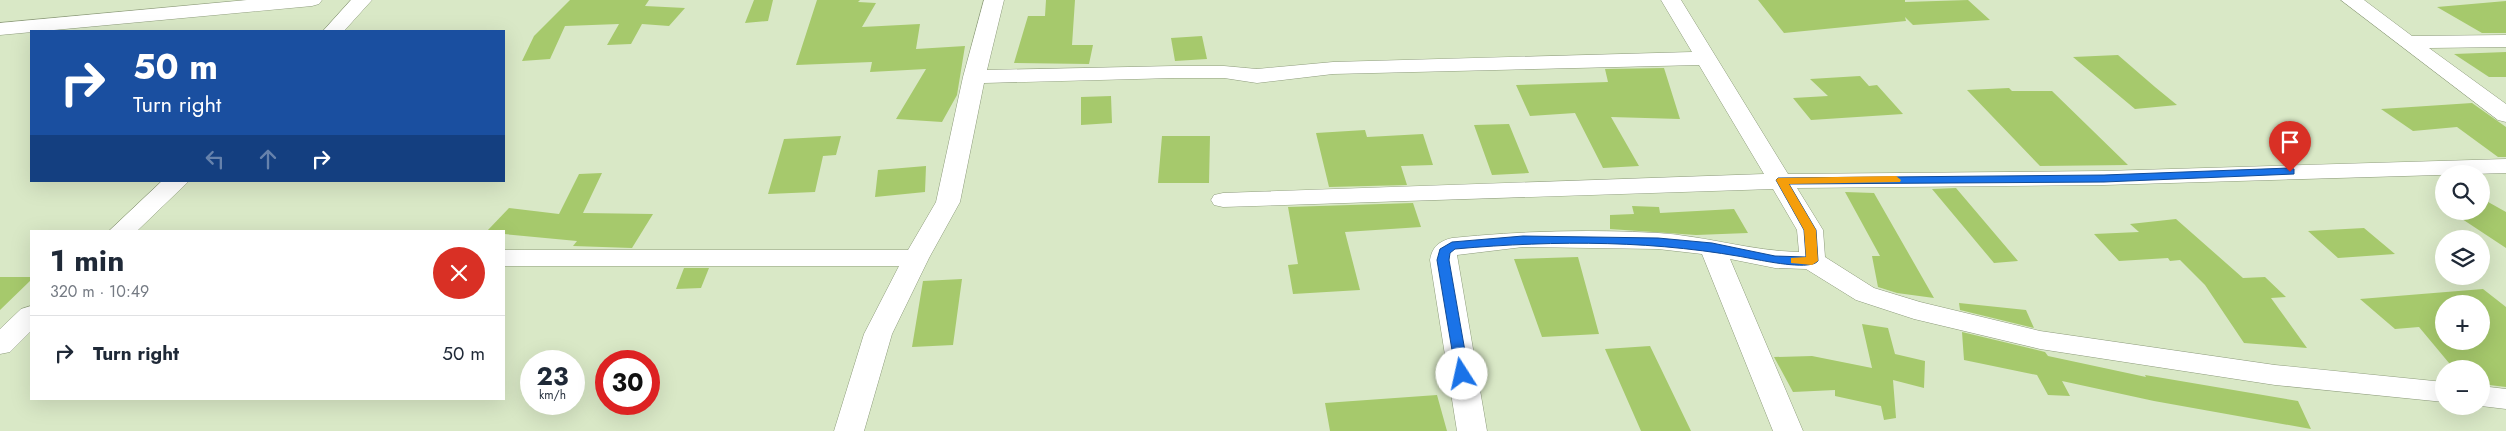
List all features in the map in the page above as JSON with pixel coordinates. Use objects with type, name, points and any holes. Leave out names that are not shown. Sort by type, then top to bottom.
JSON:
[{"type":"street","points":[[0,29],[312,0]]},
{"type":"street","points":[[334,30],[362,0]]},
{"type":"street","points":[[849,431],[878,334],[916,258],[948,202],[974,77],[994,0]]},
{"type":"street","points":[[1671,0],[1705,58],[1782,180],[1810,230],[1812,261]]},
{"type":"street","points":[[2351,0],[2506,115]]},
{"type":"street","points":[[2408,42],[2506,41]]},
{"type":"street","points":[[974,77],[1174,72],[1224,72],[1257,76],[1333,68],[1705,58]]},
{"type":"street","points":[[1223,200],[1782,180],[2104,178],[2506,166]]},
{"type":"street","points":[[123,230],[176,182]]},
{"type":"street","points":[[1472,431],[1443,260],[1444,252],[1452,246],[1523,239],[1658,241],[1712,247],[1775,260],[1812,261],[1865,294],[1914,310],[2040,340],[2275,375],[2435,391]]},
{"type":"street","points":[[1712,247],[1788,431]]},
{"type":"street","points":[[505,258],[916,258]]},
{"type":"street","points":[[0,345],[30,316]]},
{"type":"street","points":[[2490,397],[2506,399]]},
{"type":"building","points":[[570,0],[649,0],[645,6],[685,8],[669,26],[642,24],[631,44],[607,45],[619,24],[565,26],[550,59],[522,61],[534,36]]},
{"type":"building","points":[[754,0],[773,0],[768,21],[745,23]]},
{"type":"building","points":[[817,0],[860,0],[858,2],[876,3],[862,27],[920,24],[916,49],[965,46],[957,95],[942,122],[896,119],[926,69],[870,72],[872,62],[796,65]]},
{"type":"building","points":[[1046,0],[1075,0],[1072,45],[1093,45],[1089,64],[1014,63],[1028,16],[1045,16]]},
{"type":"building","points":[[1758,0],[1905,0],[1905,2],[1968,0],[1990,20],[1913,25],[1905,17],[1906,21],[1784,33]]},
{"type":"building","points":[[2506,1],[2506,33],[2482,33],[2437,7]]},
{"type":"building","points":[[1202,36],[1207,59],[1175,61],[1171,38]]},
{"type":"building","points":[[2506,52],[2506,77],[2489,77],[2454,54]]},
{"type":"building","points":[[2118,55],[2177,105],[2135,109],[2073,57]]},
{"type":"building","points":[[1664,68],[1680,119],[1611,117],[1639,166],[1603,168],[1575,113],[1530,116],[1516,85],[1608,82],[1605,69]]},
{"type":"building","points":[[1860,76],[1869,86],[1877,85],[1903,114],[1811,120],[1793,98],[1828,96],[1810,79]]},
{"type":"building","points":[[2009,88],[2012,91],[2052,91],[2128,165],[2040,166],[1967,90]]},
{"type":"building","points":[[1111,96],[1112,123],[1081,125],[1081,97]]},
{"type":"building","points":[[2472,103],[2506,127],[2506,157],[2498,157],[2457,127],[2413,131],[2381,109]]},
{"type":"building","points":[[1509,124],[1529,173],[1492,175],[1474,125]]},
{"type":"building","points":[[1365,130],[1367,137],[1423,134],[1433,165],[1401,166],[1407,185],[1329,187],[1316,133]]},
{"type":"building","points":[[841,136],[836,155],[823,156],[815,192],[768,194],[784,139]]},
{"type":"building","points":[[1162,136],[1210,136],[1209,183],[1158,183]]},
{"type":"building","points":[[926,166],[925,192],[875,197],[878,170]]},
{"type":"building","points":[[602,173],[583,213],[653,214],[632,248],[573,246],[577,241],[505,234],[505,230],[488,230],[509,208],[559,214],[579,174]]},
{"type":"building","points":[[1956,188],[2018,261],[1994,263],[1932,189]]},
{"type":"building","points":[[1845,192],[1874,193],[1934,298],[1897,293],[1878,287],[1872,256],[1880,256]]},
{"type":"building","points":[[1413,203],[1421,227],[1345,232],[1360,290],[1293,294],[1288,265],[1298,264],[1288,207]]},
{"type":"building","points":[[2490,203],[2506,212],[2506,248],[2490,237],[2490,230],[2479,230],[2464,220],[2490,220]]},
{"type":"building","points":[[1632,206],[1659,207],[1660,213],[1734,209],[1748,233],[1696,235],[1610,229],[1610,215],[1634,214]]},
{"type":"building","points":[[2176,219],[2243,278],[2265,277],[2286,297],[2271,298],[2307,348],[2244,343],[2205,285],[2180,260],[2170,261],[2168,258],[2119,261],[2094,234],[2139,232],[2130,224]]},
{"type":"building","points":[[2364,228],[2395,254],[2338,258],[2308,231]]},
{"type":"building","points":[[1578,257],[1599,334],[1542,337],[1514,259]]},
{"type":"building","points":[[684,268],[709,268],[701,288],[676,289]]},
{"type":"building","points":[[0,277],[30,277],[30,281],[0,310]]},
{"type":"building","points":[[962,279],[953,345],[912,347],[923,281]]},
{"type":"building","points":[[2483,289],[2506,307],[2506,387],[2490,385],[2490,360],[2446,360],[2438,350],[2490,350],[2490,295],[2435,295],[2435,346],[2419,327],[2395,329],[2360,299]]},
{"type":"building","points":[[1959,303],[2026,310],[2034,328],[1960,310]]},
{"type":"building","points":[[1862,324],[1888,328],[1895,354],[1925,361],[1924,388],[1893,380],[1896,418],[1884,420],[1881,406],[1835,396],[1835,390],[1793,392],[1774,357],[1812,356],[1872,368]]},
{"type":"building","points":[[1962,332],[2045,352],[2048,356],[2146,377],[2145,375],[2298,401],[2311,429],[2154,401],[2062,381],[2070,396],[2048,395],[2037,375],[1964,360]]},
{"type":"building","points":[[1650,346],[1691,431],[1641,431],[1605,349]]},
{"type":"building","points":[[1437,395],[1447,431],[1330,431],[1325,403]]},
{"type":"slow traffic","points":[[1796,261],[1812,261],[1810,230],[1782,180],[1896,180]]},
{"type":"route","points":[[1462,374],[1443,260],[1444,252],[1452,246],[1523,239],[1658,241],[1712,247],[1775,260],[1812,261],[1810,230],[1782,180],[2104,178],[2290,172]]}]
